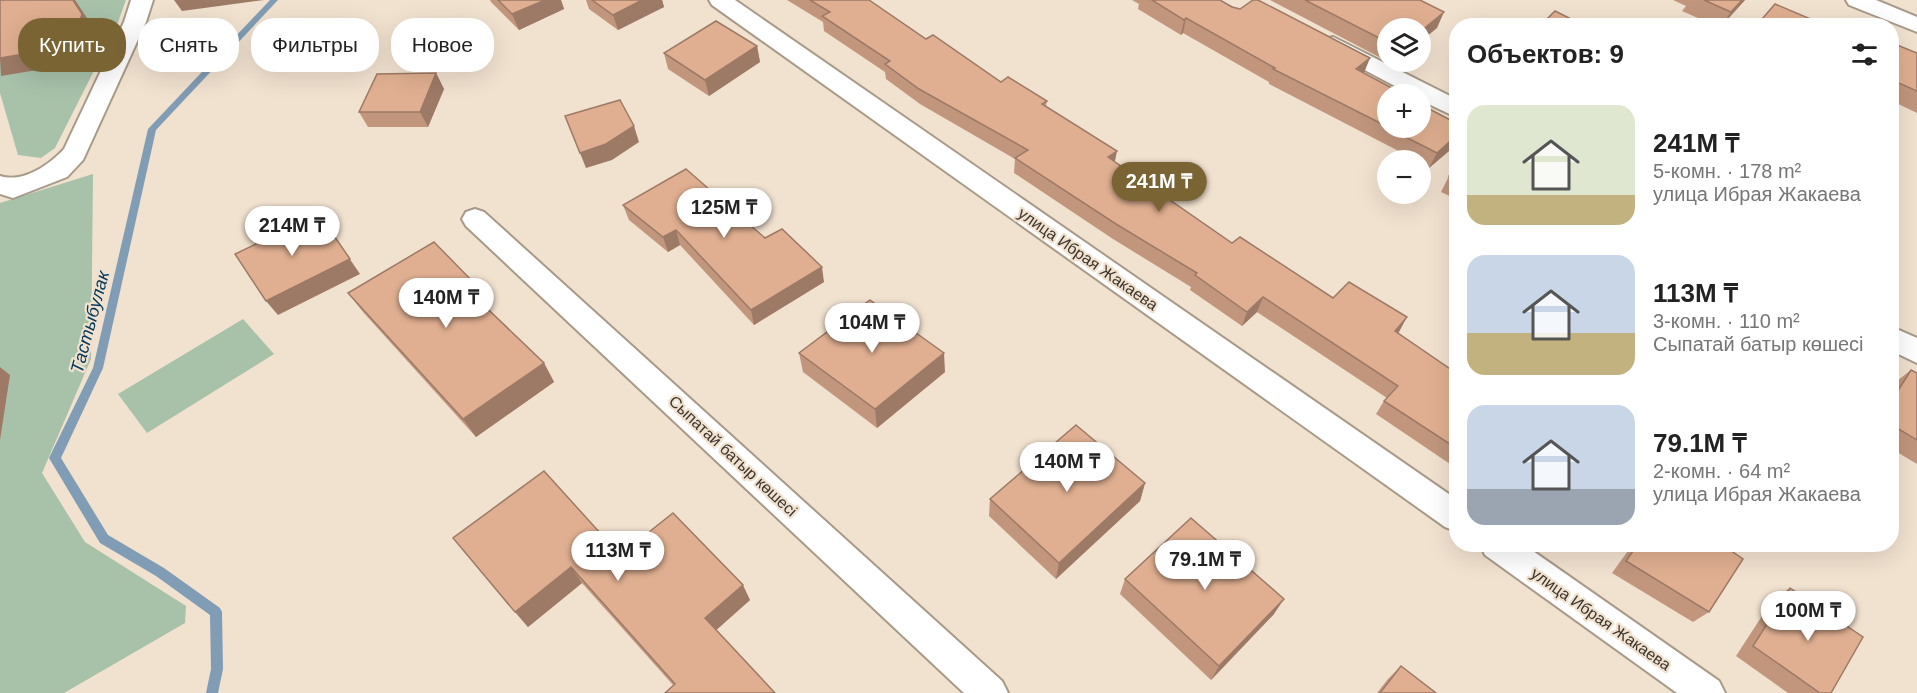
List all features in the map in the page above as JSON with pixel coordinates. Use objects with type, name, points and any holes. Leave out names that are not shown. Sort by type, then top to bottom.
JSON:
[{"type":"street","points":[[0,185],[13,189],[58,171],[74,154],[135,22],[142,0]]},
{"type":"street","name":"улица Ибрая Жакаева","points":[[720,0],[1449,512]]},
{"type":"street","points":[[1857,0],[1917,25]]},
{"type":"street","points":[[1311,33],[1449,105]]},
{"type":"street","name":"Сыпатай батыр көшесі","points":[[475,219],[990,693]]},
{"type":"street","points":[[1899,342],[1917,351]]},
{"type":"street","name":"улица Ибрая Жакаева","points":[[1507,552],[1707,693]]},
{"type":"green space","points":[[0,0],[126,0],[120,18],[18,18],[18,72],[93,72],[55,148],[41,158],[18,155],[0,93]]},
{"type":"green space","points":[[93,174],[91,359],[42,473],[85,542],[186,606],[185,623],[64,693],[0,693],[0,203]]},
{"type":"green space","points":[[243,319],[274,354],[147,433],[118,394]]},
{"type":"building","points":[[0,0],[73,0],[82,14],[81,18],[18,18],[18,55],[0,58]]},
{"type":"building","points":[[498,0],[545,0],[512,14]]},
{"type":"building","points":[[592,0],[642,0],[613,15]]},
{"type":"building","points":[[810,0],[869,0],[926,39],[933,35],[1001,82],[1008,77],[1047,101],[1042,104],[1117,151],[1108,157],[1232,243],[1240,237],[1333,298],[1349,282],[1407,317],[1395,331],[1449,368],[1449,443],[1384,401],[1398,386],[1263,297],[1247,312],[1195,275],[1197,273],[1116,224],[1015,158],[1028,150],[919,89],[885,64],[890,61],[822,16],[830,12]]},
{"type":"building","points":[[1152,0],[1220,0],[1240,9],[1253,0],[1258,0],[1370,58],[1356,69],[1384,84],[1377,84],[1377,121],[1273,69],[1275,68],[1186,18],[1184,20]]},
{"type":"building","points":[[1305,0],[1420,0],[1444,12],[1431,23],[1431,18],[1377,18],[1377,37]]},
{"type":"building","points":[[1704,0],[1742,0],[1731,12]]},
{"type":"building","points":[[1775,4],[1808,18],[1763,18]]},
{"type":"building","points":[[1555,11],[1569,18],[1548,18]]},
{"type":"building","points":[[716,21],[757,46],[705,80],[664,53]]},
{"type":"building","points":[[1899,46],[1917,53],[1917,91],[1899,83]]},
{"type":"building","points":[[436,73],[420,112],[359,112],[377,74]]},
{"type":"building","points":[[620,100],[634,126],[606,144],[580,153],[565,116]]},
{"type":"building","points":[[1431,110],[1449,119],[1449,142],[1437,153],[1408,138],[1431,138]]},
{"type":"building","points":[[686,169],[765,238],[782,229],[822,267],[751,310],[676,230],[663,237],[623,205]]},
{"type":"building","points":[[319,214],[350,259],[266,301],[235,254]]},
{"type":"building","points":[[434,242],[479,288],[471,293],[544,363],[463,419],[348,293]]},
{"type":"building","points":[[870,300],[944,353],[875,409],[799,353]]},
{"type":"building","points":[[1911,370],[1917,373],[1917,440],[1899,429],[1899,389]]},
{"type":"building","points":[[1076,425],[1145,483],[1059,563],[990,499]]},
{"type":"building","points":[[544,471],[620,555],[673,513],[743,585],[705,618],[775,693],[665,693],[675,684],[571,567],[515,612],[453,538]]},
{"type":"building","points":[[1191,518],[1284,599],[1219,666],[1125,579]]},
{"type":"building","points":[[1632,552],[1733,552],[1743,559],[1709,612],[1626,561]]},
{"type":"building","points":[[1790,588],[1863,637],[1831,693],[1820,693],[1753,646]]},
{"type":"building","points":[[1401,666],[1436,693],[1380,693]]},
{"type":"waterway","name":"Тастыбулак","points":[[212,693],[217,669],[216,612],[160,572],[104,539],[55,458],[98,368],[152,129],[274,0]]}]
